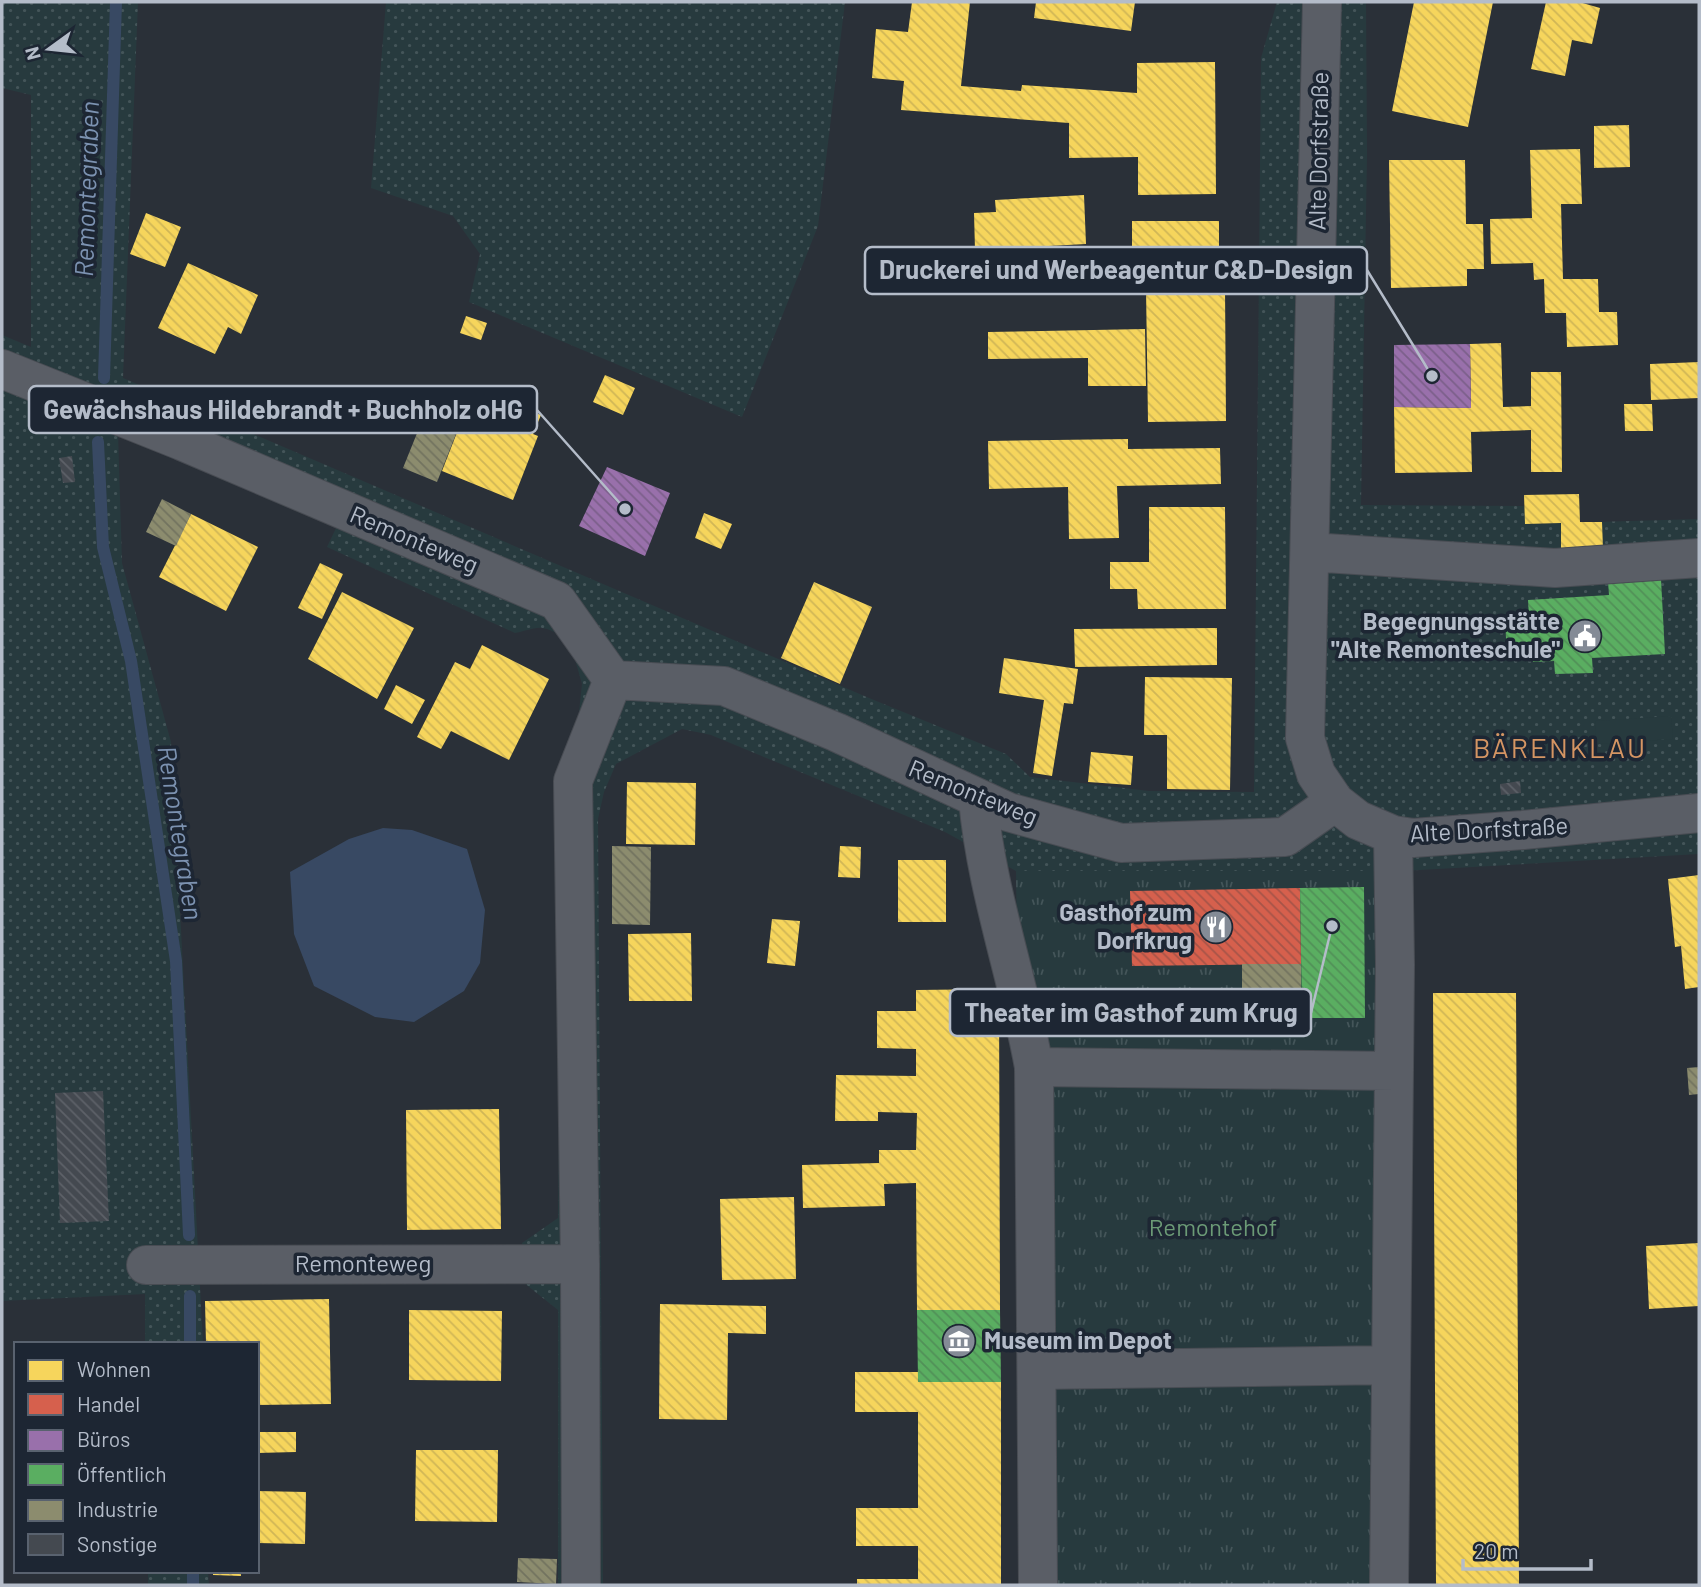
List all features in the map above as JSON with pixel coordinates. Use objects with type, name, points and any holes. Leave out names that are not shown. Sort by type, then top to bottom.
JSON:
[{"type":"street","name":"Alte Dorfstraße","points":[[1322,2],[1305,738],[1316,774],[1335,802],[1358,820],[1393,835],[1413,838],[1699,813]]},
{"type":"street","name":"Remonteweg","points":[[2,369],[182,441],[557,601],[613,680],[724,687],[836,732],[1009,811],[1121,843],[1285,838],[1335,802]]},
{"type":"street","points":[[1310,551],[1555,568],[1699,558]]},
{"type":"street","points":[[581,1585],[580,1264],[573,780],[613,680]]},
{"type":"street","points":[[978,799],[982,841],[1024,1011],[1034,1067],[1038,1585]]},
{"type":"street","points":[[1390,1585],[1393,835]]},
{"type":"street","points":[[1034,1067],[1394,1071]]},
{"type":"street","name":"Remonteweg","points":[[146,1265],[580,1264]]},
{"type":"street","points":[[1037,1370],[1391,1365]]},
{"type":"green space","points":[[2,2],[138,2],[123,378],[869,698],[1006,754],[1030,777],[1149,791],[1254,792],[1261,58],[1277,2],[1366,2],[1367,155],[1361,505],[1524,506],[1526,524],[1699,519],[1699,854],[1402,871],[1016,871],[945,832],[711,735],[682,729],[616,764],[604,792],[598,819],[603,1585],[558,1585],[558,1310],[524,1283],[522,1243],[558,1218],[562,871],[582,684],[574,658],[565,642],[552,631],[539,628],[515,633],[327,547],[337,526],[118,432],[122,563],[171,742],[203,1342],[145,1342],[145,1294],[2,1301],[2,335],[31,347],[31,95],[2,88]]},
{"type":"green space","points":[[386,2],[845,2],[818,226],[742,417],[469,302],[480,254],[453,216],[371,188]]},
{"type":"green space","points":[[1671,716],[1673,739],[1596,744],[1595,721]]},
{"type":"green space","name":"Remontehof","points":[[1016,871],[1402,871],[1408,1585],[1025,1585]]},
{"type":"green space","points":[[148,1573],[208,1573],[209,1585],[148,1585]]},
{"type":"water","points":[[383,828],[412,830],[467,849],[485,910],[480,963],[464,991],[414,1022],[375,1017],[314,986],[294,934],[290,872],[349,839]]},
{"type":"building: Wohnen","points":[[912,2],[970,2],[961,86],[1021,91],[1022,85],[1137,93],[1137,63],[1215,62],[1216,194],[1138,195],[1138,157],[1069,158],[1069,123],[901,110],[904,81],[872,78],[876,29],[908,32]]},
{"type":"building: Wohnen","points":[[1036,2],[1135,2],[1131,31],[1034,18]]},
{"type":"building: Wohnen","points":[[1414,2],[1493,2],[1468,127],[1392,111]]},
{"type":"building: Wohnen","points":[[1546,2],[1579,2],[1600,8],[1592,44],[1572,40],[1565,76],[1531,69]]},
{"type":"building: Wohnen","points":[[1629,125],[1630,167],[1594,168],[1594,126]]},
{"type":"building: Wohnen","points":[[1580,149],[1582,204],[1561,204],[1563,279],[1598,279],[1599,312],[1617,312],[1618,345],[1567,347],[1566,313],[1545,313],[1544,279],[1534,280],[1533,263],[1491,264],[1490,219],[1532,218],[1530,150]]},
{"type":"building: Wohnen","points":[[1389,160],[1465,160],[1466,224],[1483,224],[1484,269],[1467,269],[1467,286],[1391,288]]},
{"type":"building: Wohnen","points":[[1084,195],[1086,244],[975,250],[974,213],[996,212],[995,200]]},
{"type":"building: Wohnen","points":[[146,213],[181,227],[165,267],[130,254]]},
{"type":"building: Wohnen","points":[[1132,221],[1219,221],[1219,260],[1132,259]]},
{"type":"building: Wohnen","points":[[188,263],[258,295],[241,334],[228,327],[215,354],[158,328]]},
{"type":"building: Wohnen","points":[[1225,288],[1226,421],[1148,422],[1146,289]]},
{"type":"building: Wohnen","points":[[466,316],[487,323],[481,340],[460,333]]},
{"type":"building: Wohnen","points":[[1145,329],[1146,386],[1088,386],[1088,358],[988,359],[988,332]]},
{"type":"building: Wohnen","points":[[1501,343],[1503,407],[1531,406],[1531,372],[1561,372],[1562,472],[1531,472],[1531,430],[1471,432],[1472,472],[1395,473],[1394,407],[1471,408],[1470,344]]},
{"type":"building: Wohnen","points":[[1699,362],[1699,398],[1651,400],[1650,364]]},
{"type":"building: Wohnen","points":[[605,375],[635,388],[623,415],[593,402]]},
{"type":"building: Wohnen","points":[[505,401],[541,415],[533,434],[538,436],[513,500],[442,471],[468,404],[499,416]]},
{"type":"building: Wohnen","points":[[1624,404],[1652,404],[1653,431],[1625,431]]},
{"type":"building: Wohnen","points":[[1128,439],[1128,449],[1220,448],[1221,484],[1117,486],[1119,538],[1069,539],[1068,487],[989,489],[988,441]]},
{"type":"building: Wohnen","points":[[1579,494],[1580,522],[1602,522],[1603,548],[1561,549],[1561,523],[1525,524],[1524,495]]},
{"type":"building: Wohnen","points":[[1149,507],[1225,507],[1226,609],[1138,609],[1137,589],[1110,589],[1110,562],[1149,562]]},
{"type":"building: Wohnen","points":[[704,513],[732,524],[721,549],[695,538]]},
{"type":"building: Wohnen","points":[[191,514],[258,547],[226,611],[159,577]]},
{"type":"building: Wohnen","points":[[320,563],[343,574],[322,619],[298,608]]},
{"type":"building: Wohnen","points":[[814,582],[872,607],[840,684],[781,658]]},
{"type":"building: Wohnen","points":[[342,592],[414,628],[377,699],[308,659]]},
{"type":"building: Wohnen","points":[[1217,628],[1217,665],[1075,667],[1074,629]]},
{"type":"building: Wohnen","points":[[482,645],[549,679],[509,760],[451,731],[441,749],[417,737],[455,662],[470,669]]},
{"type":"building: Wohnen","points":[[1004,658],[1078,669],[1073,704],[1064,703],[1052,776],[1033,773],[1044,700],[999,693]]},
{"type":"building: Wohnen","points":[[1145,677],[1232,678],[1230,790],[1167,789],[1167,735],[1144,735]]},
{"type":"building: Wohnen","points":[[396,685],[425,700],[412,724],[384,709]]},
{"type":"building: Wohnen","points":[[1091,752],[1133,756],[1131,785],[1088,782]]},
{"type":"building: Wohnen","points":[[627,782],[696,783],[695,845],[626,844]]},
{"type":"building: Wohnen","points":[[840,846],[861,847],[860,878],[838,877]]},
{"type":"building: Wohnen","points":[[898,860],[946,860],[946,922],[898,922]]},
{"type":"building: Wohnen","points":[[1699,875],[1699,987],[1685,989],[1681,946],[1675,947],[1668,879]]},
{"type":"building: Wohnen","points":[[772,919],[800,921],[795,966],[767,963]]},
{"type":"building: Wohnen","points":[[691,933],[692,1001],[629,1001],[628,934]]},
{"type":"building: Wohnen","points":[[999,989],[1000,1310],[917,1310],[916,1183],[884,1184],[885,1206],[803,1208],[802,1165],[879,1163],[879,1150],[916,1150],[917,1113],[878,1112],[878,1121],[835,1121],[836,1075],[916,1076],[916,1049],[877,1048],[877,1011],[916,1011],[916,990]]},
{"type":"building: Wohnen","points":[[1433,993],[1516,993],[1519,1585],[1436,1585]]},
{"type":"building: Wohnen","points":[[499,1109],[501,1229],[407,1230],[406,1110]]},
{"type":"building: Wohnen","points":[[794,1197],[796,1279],[722,1280],[720,1199]]},
{"type":"building: Wohnen","points":[[1699,1243],[1699,1306],[1649,1309],[1646,1246]]},
{"type":"building: Wohnen","points":[[329,1299],[331,1404],[259,1405],[259,1342],[206,1342],[205,1301]]},
{"type":"building: Wohnen","points":[[660,1304],[766,1306],[766,1334],[728,1333],[727,1420],[659,1419]]},
{"type":"building: Wohnen","points":[[409,1310],[502,1311],[501,1381],[409,1380]]},
{"type":"building: Wohnen","points":[[855,1372],[918,1372],[918,1382],[1001,1382],[1001,1585],[857,1585],[857,1579],[918,1579],[918,1546],[856,1546],[856,1508],[918,1508],[918,1412],[855,1412]]},
{"type":"building: Wohnen","points":[[259,1432],[296,1432],[296,1452],[259,1453]]},
{"type":"building: Wohnen","points":[[416,1450],[498,1450],[497,1522],[415,1521]]},
{"type":"building: Wohnen","points":[[259,1491],[306,1492],[305,1544],[259,1543]]},
{"type":"building: Wohnen","points":[[213,1573],[241,1573],[241,1576]]},
{"type":"building: Handel","name":"Gasthof zum Dorfkrug","points":[[1300,888],[1301,964],[1132,966],[1130,891]]},
{"type":"building: Büros","points":[[1470,344],[1471,408],[1394,407],[1394,345]]},
{"type":"building: Büros","points":[[607,467],[670,493],[645,556],[579,526]]},
{"type":"building: Öffentlich","name":"Begegnungsstätte \"Alte Remonteschule\"","points":[[1661,579],[1665,654],[1592,658],[1593,673],[1555,674],[1554,661],[1533,662],[1532,657],[1507,659],[1505,618],[1529,617],[1528,600],[1609,595],[1608,582]]},
{"type":"building: Öffentlich","points":[[1364,887],[1365,1018],[1302,1018],[1300,888]]},
{"type":"building: Öffentlich","name":"Museum im Depot","points":[[917,1310],[1000,1310],[1001,1382],[918,1382]]},
{"type":"building: Industrie","points":[[426,411],[460,424],[437,482],[403,468]]},
{"type":"building: Industrie","points":[[162,499],[191,514],[176,546],[146,532]]},
{"type":"building: Industrie","points":[[612,846],[651,847],[650,925],[612,924]]},
{"type":"building: Industrie","points":[[1242,964],[1301,964],[1301,996],[1242,997]]},
{"type":"building: Industrie","points":[[1699,1067],[1699,1094],[1689,1095],[1687,1068]]},
{"type":"building: Industrie","points":[[518,1558],[557,1559],[556,1584],[517,1582]]},
{"type":"building: Sonstige","points":[[72,456],[75,482],[63,483],[59,458]]},
{"type":"building: Sonstige","points":[[1520,781],[1521,793],[1501,795],[1500,784]]},
{"type":"building: Sonstige","points":[[103,1091],[109,1221],[60,1223],[55,1093]]},
{"type":"waterway","name":"Remontegraben","points":[[104,378],[116,2]]},
{"type":"waterway","name":"Remontegraben","points":[[98,442],[103,547],[131,661],[176,961],[189,1235]]},
{"type":"waterway","name":"Remontegraben","points":[[190,1296],[190,1342]]},
{"type":"waterway","name":"Remontegraben","points":[[193,1573],[193,1585]]},
{"type":"place","name":"Druckerei und Werbeagentur C&D-Design","points":[[1432,376]]},
{"type":"place","name":"Gewächshaus Hildebrandt + Buchholz oHG","points":[[625,509]]},
{"type":"place","name":"Begegnungsstätte \"Alte Remonteschule\"","points":[[1585,636]]},
{"type":"place","name":"Theater im Gasthof zum Krug","points":[[1332,926]]},
{"type":"place","name":"Gasthof zum Dorfkrug","points":[[1216,927]]},
{"type":"place","name":"Museum im Depot","points":[[959,1341]]},
{"type":"district","name":"BÄRENKLAU","points":[[1560,748]]}]
